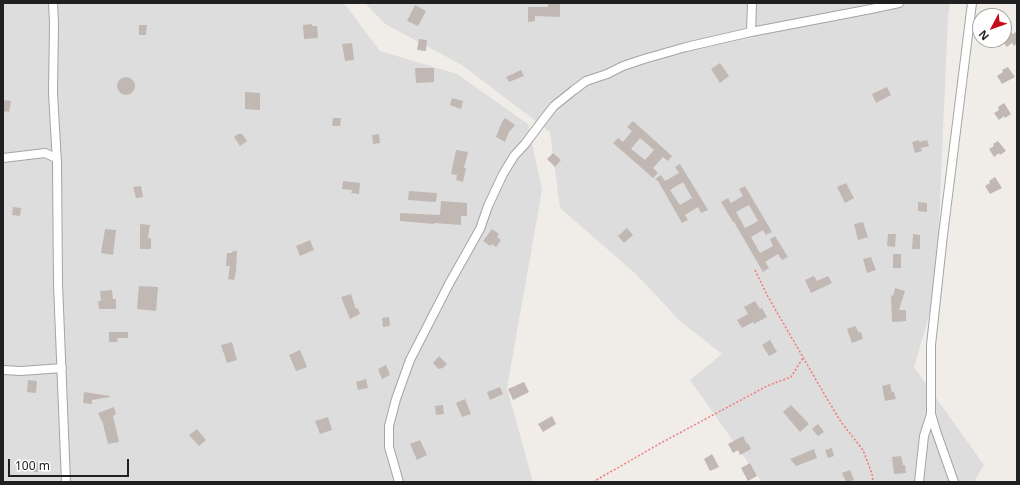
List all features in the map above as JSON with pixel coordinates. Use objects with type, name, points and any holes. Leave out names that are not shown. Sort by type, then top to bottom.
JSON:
[{"type":"street","points":[[53,3],[53,93],[56,158],[58,284],[66,482]]},
{"type":"street","points":[[751,32],[752,3]]},
{"type":"street","points":[[399,482],[389,447],[389,426],[396,399],[410,360],[449,284],[480,229],[488,206],[503,174],[514,156],[554,106],[586,81],[644,59],[686,47],[751,32],[871,10],[899,3]]},
{"type":"street","points":[[954,482],[936,431],[932,414],[931,345],[972,3]]},
{"type":"street","points":[[3,158],[45,153],[56,158]]},
{"type":"street","points":[[3,370],[21,371],[62,368]]},
{"type":"street","points":[[919,482],[924,436],[932,414]]},
{"type":"path","points":[[755,270],[767,295],[841,422],[863,450],[872,474],[873,482]]},
{"type":"path","points":[[593,482],[659,444],[766,386],[791,377],[803,358]]},
{"type":"shaded area","points":[[3,3],[344,3],[380,51],[457,74],[528,124],[542,190],[507,388],[533,482],[3,482]]},
{"type":"shaded area","points":[[365,3],[950,3],[948,16],[936,292],[914,367],[984,465],[974,482],[762,482],[690,380],[722,354],[679,320],[636,274],[560,208],[550,132],[462,65],[385,24]]},
{"type":"building","points":[[548,3],[560,3],[560,17],[535,16],[535,21],[528,22],[528,7],[548,7]]},
{"type":"building","points":[[415,5],[426,11],[418,26],[407,21]]},
{"type":"building","points":[[312,24],[312,26],[317,26],[318,38],[304,39],[303,25]]},
{"type":"building","points":[[139,25],[147,25],[146,35],[139,35]]},
{"type":"building","points":[[1017,31],[1017,43],[1014,46],[1012,43],[1012,33],[1013,34]]},
{"type":"building","points":[[419,39],[427,40],[426,51],[417,50]]},
{"type":"building","points":[[352,43],[354,60],[345,61],[342,44]]},
{"type":"building","points":[[720,63],[729,76],[720,83],[711,69]]},
{"type":"building","points":[[1008,67],[1015,77],[1002,84],[997,76],[1003,72],[1002,70]]},
{"type":"building","points":[[415,68],[434,68],[434,82],[416,83]]},
{"type":"building","points":[[521,70],[524,76],[509,82],[506,77]]},
{"type":"building","points":[[126,77],[132,80],[135,86],[132,92],[126,95],[120,92],[117,86],[120,80]]},
{"type":"building","points":[[887,87],[891,95],[876,103],[872,94]]},
{"type":"building","points":[[245,92],[260,93],[260,110],[245,109]]},
{"type":"building","points":[[452,98],[463,101],[461,109],[450,105]]},
{"type":"building","points":[[3,100],[11,101],[9,112],[3,111]]},
{"type":"building","points":[[1004,103],[1011,114],[1005,118],[1004,116],[999,120],[994,113],[999,110],[998,107]]},
{"type":"building","points":[[333,118],[341,118],[340,126],[332,126]]},
{"type":"building","points":[[505,118],[515,125],[509,132],[505,142],[496,137]]},
{"type":"building","points":[[633,121],[672,156],[668,161],[663,157],[653,168],[658,173],[653,178],[613,143],[618,138],[623,142],[632,131],[627,127]],"holes":[[[640,138],[654,150],[645,160],[631,149]]]},
{"type":"building","points":[[238,134],[242,134],[247,141],[240,146],[234,137]]},
{"type":"building","points":[[379,134],[380,143],[373,144],[372,135]]},
{"type":"building","points":[[919,140],[919,142],[927,140],[929,146],[921,148],[922,151],[915,153],[912,142]]},
{"type":"building","points":[[998,141],[1006,151],[1000,155],[999,153],[994,157],[989,149]]},
{"type":"building","points":[[456,150],[468,152],[464,168],[466,168],[463,182],[456,180],[457,175],[451,174]]},
{"type":"building","points":[[553,153],[561,160],[555,167],[547,159]]},
{"type":"building","points":[[680,164],[708,210],[701,213],[698,207],[685,215],[688,220],[682,223],[658,181],[655,179],[661,175],[665,181],[679,173],[675,167]],"holes":[[[683,182],[692,198],[680,205],[670,190]]]},
{"type":"building","points":[[995,177],[1002,188],[990,194],[985,186]]},
{"type":"building","points":[[343,181],[360,183],[359,194],[351,193],[352,190],[342,189]]},
{"type":"building","points":[[846,183],[854,198],[845,203],[837,187]]},
{"type":"building","points":[[141,186],[143,197],[136,198],[133,187]]},
{"type":"building","points":[[745,186],[772,232],[766,235],[763,230],[751,237],[760,253],[773,246],[770,239],[775,236],[788,257],[782,260],[778,254],[765,262],[769,268],[763,272],[721,202],[728,198],[731,203],[743,196],[739,189]],"holes":[[[749,205],[758,221],[745,228],[736,212]]]},
{"type":"building","points":[[409,191],[437,193],[436,202],[408,200]]},
{"type":"building","points":[[441,201],[467,203],[467,216],[461,216],[461,225],[400,221],[400,213],[440,215]]},
{"type":"building","points":[[918,202],[927,203],[927,212],[918,211]]},
{"type":"building","points":[[13,207],[21,208],[20,216],[12,215]]},
{"type":"building","points":[[863,222],[868,237],[858,240],[854,224]]},
{"type":"building","points":[[140,224],[150,225],[148,238],[151,238],[151,249],[140,249]]},
{"type":"building","points":[[627,228],[633,235],[624,243],[618,236]]},
{"type":"building","points":[[105,229],[116,230],[113,255],[101,253]]},
{"type":"building","points":[[492,229],[499,234],[497,237],[501,240],[496,247],[492,244],[490,246],[483,241]]},
{"type":"building","points":[[888,234],[896,234],[895,247],[887,246]]},
{"type":"building","points":[[913,234],[920,235],[920,249],[912,249]]},
{"type":"building","points":[[310,240],[314,250],[300,256],[296,246]]},
{"type":"building","points":[[233,251],[237,251],[234,280],[228,279],[230,266],[226,266],[227,253],[232,253]]},
{"type":"building","points":[[893,254],[901,254],[901,268],[893,268]]},
{"type":"building","points":[[871,257],[876,270],[867,273],[863,259]]},
{"type":"building","points":[[814,276],[817,281],[828,276],[832,283],[811,293],[805,280]]},
{"type":"building","points":[[139,286],[158,287],[156,311],[137,309]]},
{"type":"building","points":[[895,288],[905,291],[899,310],[906,310],[906,321],[892,322],[891,295],[893,296]]},
{"type":"building","points":[[112,290],[113,299],[116,299],[116,309],[99,309],[98,301],[101,301],[100,291]]},
{"type":"building","points":[[351,294],[356,309],[358,308],[360,314],[350,319],[341,297]]},
{"type":"building","points":[[755,301],[760,309],[762,308],[767,317],[742,328],[737,320],[748,314],[744,307]]},
{"type":"building","points":[[389,317],[390,326],[383,327],[382,318]]},
{"type":"building","points":[[855,326],[859,333],[861,332],[863,339],[852,343],[847,329]]},
{"type":"building","points":[[109,332],[128,332],[128,338],[117,338],[118,342],[109,342]]},
{"type":"building","points":[[770,340],[777,352],[769,356],[762,345]]},
{"type":"building","points":[[232,342],[237,360],[227,363],[221,345]]},
{"type":"building","points":[[300,350],[307,367],[296,371],[289,355]]},
{"type":"building","points":[[439,356],[447,364],[443,368],[438,369],[433,363]]},
{"type":"building","points":[[386,365],[390,375],[382,379],[378,369]]},
{"type":"building","points":[[366,379],[368,388],[358,390],[356,382]]},
{"type":"building","points":[[28,380],[37,381],[36,393],[27,392]]},
{"type":"building","points":[[524,382],[529,392],[513,400],[508,389]]},
{"type":"building","points":[[890,384],[896,399],[885,401],[882,386]]},
{"type":"building","points":[[500,387],[503,394],[490,400],[487,392]]},
{"type":"building","points":[[84,392],[110,397],[92,400],[92,404],[83,403]]},
{"type":"building","points":[[465,399],[471,414],[462,417],[456,403]]},
{"type":"building","points":[[443,405],[444,414],[436,415],[435,406]]},
{"type":"building","points":[[791,405],[809,424],[800,432],[783,412]]},
{"type":"building","points":[[114,407],[116,414],[113,416],[119,442],[108,444],[102,420],[98,413]]},
{"type":"building","points":[[552,416],[556,424],[543,432],[538,424]]},
{"type":"building","points":[[328,417],[332,430],[320,434],[315,421]]},
{"type":"building","points":[[818,424],[824,432],[818,436],[812,429]]},
{"type":"building","points":[[197,429],[206,440],[199,446],[189,435]]},
{"type":"building","points":[[743,436],[751,449],[740,455],[738,450],[733,453],[728,444]]},
{"type":"building","points":[[420,440],[427,455],[417,460],[410,444]]},
{"type":"building","points":[[832,448],[834,456],[828,458],[825,450]]},
{"type":"building","points":[[814,449],[817,458],[796,466],[790,459]]},
{"type":"building","points":[[712,454],[719,467],[710,471],[704,459]]},
{"type":"building","points":[[901,456],[903,465],[905,465],[906,473],[894,474],[892,457]]},
{"type":"building","points":[[33,462],[43,462],[42,472],[33,472]]},
{"type":"building","points":[[750,463],[757,476],[748,481],[741,468]]},
{"type":"building","points":[[850,470],[854,480],[846,482],[842,473]]}]
